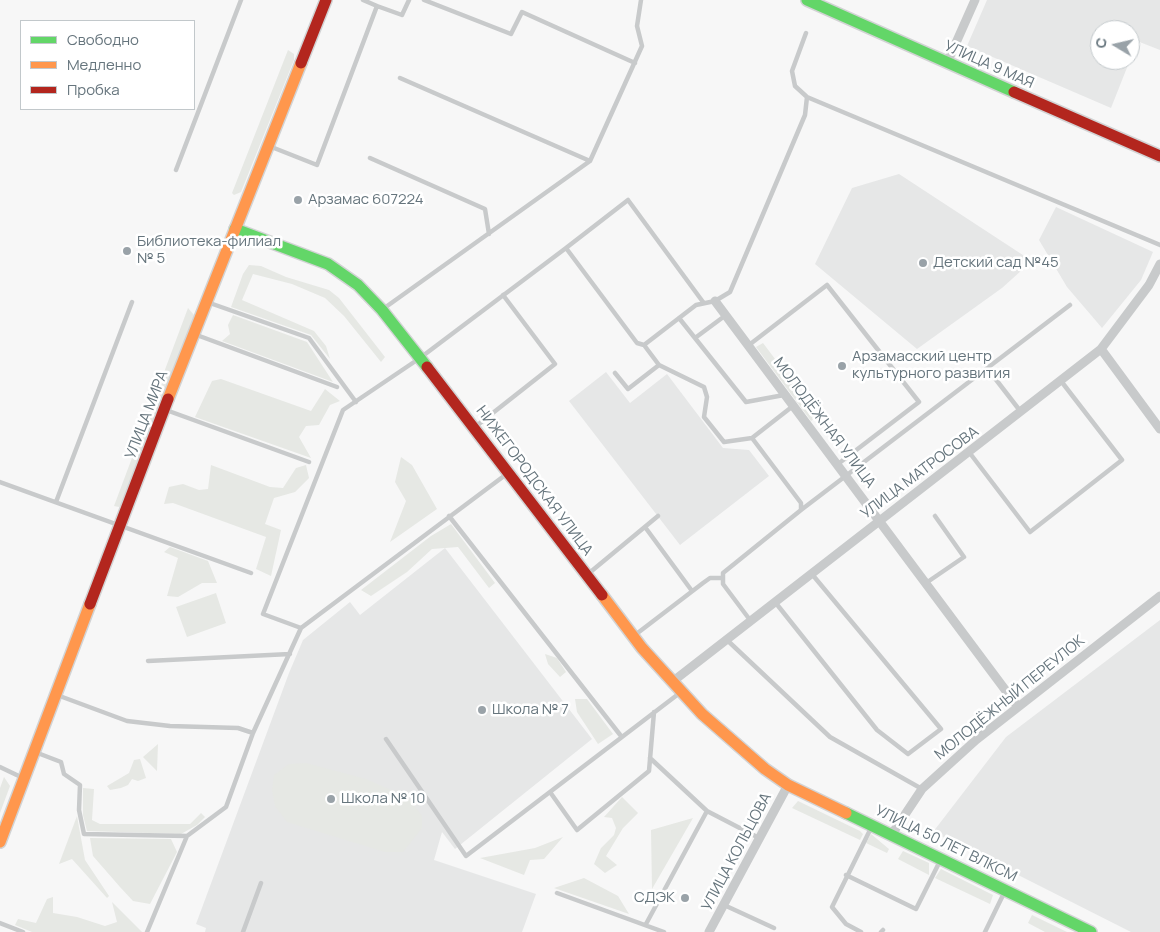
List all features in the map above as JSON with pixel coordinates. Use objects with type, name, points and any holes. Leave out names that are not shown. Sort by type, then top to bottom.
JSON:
[{"type":"street","name":"УЛИЦА МИРА","points":[[0,842],[122,525],[205,302],[326,0]]},
{"type":"street","name":"УЛИЦА 9 МАЯ","points":[[810,0],[947,63],[1160,156]]},
{"type":"street","points":[[947,63],[975,0]]},
{"type":"street","name":"НИЖЕГОРОДСКАЯ УЛИЦА","points":[[234,229],[328,264],[358,285],[382,310],[420,358],[633,636],[672,682],[716,726],[765,769],[788,785]]},
{"type":"street","name":"УЛИЦА МАТРОСОВА","points":[[672,682],[1101,349],[1149,285],[1160,264]]},
{"type":"street","name":"МОЛОДЁЖНАЯ УЛИЦА","points":[[716,301],[1018,707]]},
{"type":"street","points":[[1101,349],[1160,429]]},
{"type":"street","name":"МОЛОДЁЖНЫЙ ПЕРЕУЛОК","points":[[892,834],[922,789],[1018,707],[1160,596]]},
{"type":"street","name":"УЛИЦА 50 ЛЕТ ВЛКСМ","points":[[788,785],[1091,932]]},
{"type":"street","name":"УЛИЦА КОЛЬЦОВА","points":[[709,932],[788,785]]},
{"type":"lane","points":[[176,170],[241,0]]},
{"type":"lane","points":[[363,0],[402,15],[409,0]]},
{"type":"lane","points":[[424,0],[511,34],[522,12],[635,63]]},
{"type":"lane","points":[[382,310],[590,161],[642,46],[637,26],[641,0]]},
{"type":"lane","points":[[268,145],[317,165],[377,6]]},
{"type":"lane","points":[[806,33],[792,71],[796,86],[807,98],[1160,245]]},
{"type":"lane","points":[[400,78],[590,161]]},
{"type":"lane","points":[[644,345],[696,304],[716,301],[730,292],[805,115],[807,98]]},
{"type":"lane","points":[[370,158],[485,209],[489,234]]},
{"type":"lane","points":[[301,628],[264,614],[343,410],[420,358],[628,200],[703,302]]},
{"type":"lane","points":[[566,248],[637,343],[644,345],[659,365],[704,387],[707,397],[704,417],[724,442],[752,438],[794,405]]},
{"type":"lane","points":[[749,345],[827,285],[920,402],[838,464]]},
{"type":"lane","points":[[474,427],[555,364],[503,295]]},
{"type":"lane","points":[[56,502],[132,302]]},
{"type":"lane","points":[[205,302],[308,338],[356,402]]},
{"type":"lane","points":[[750,620],[723,584],[723,573],[846,475],[1070,304]]},
{"type":"lane","points":[[695,338],[727,315]]},
{"type":"lane","points":[[679,318],[746,402],[786,394]]},
{"type":"lane","points":[[194,334],[337,387]]},
{"type":"lane","points":[[615,373],[628,389],[659,365]]},
{"type":"lane","points":[[987,368],[1021,412]]},
{"type":"lane","points":[[969,452],[1030,532],[1122,460],[1061,381]]},
{"type":"lane","points":[[164,410],[308,462]]},
{"type":"lane","points":[[752,438],[801,503],[801,510]]},
{"type":"lane","points":[[146,932],[187,836],[226,807],[252,733],[301,628],[509,472]]},
{"type":"lane","points":[[0,482],[251,573]]},
{"type":"lane","points":[[449,516],[621,736]]},
{"type":"lane","points":[[586,575],[658,516]]},
{"type":"lane","points":[[926,583],[964,557],[935,516]]},
{"type":"lane","points":[[645,527],[692,591]]},
{"type":"lane","points":[[774,601],[877,730],[908,754],[940,729],[811,573]]},
{"type":"lane","points":[[633,636],[710,578],[722,578]]},
{"type":"lane","points":[[726,639],[830,737],[922,789]]},
{"type":"lane","points":[[148,661],[290,654]]},
{"type":"lane","points":[[386,739],[466,856],[681,692]]},
{"type":"lane","points":[[56,694],[127,721],[170,726],[238,728],[252,733]]},
{"type":"lane","points":[[550,792],[578,830],[649,771],[654,712]]},
{"type":"lane","points":[[35,752],[62,762],[64,774],[80,785],[79,810],[84,834],[187,836]]},
{"type":"lane","points":[[650,758],[707,812],[759,838]]},
{"type":"lane","points":[[0,767],[24,778]]},
{"type":"lane","points":[[646,924],[707,812]]},
{"type":"lane","points":[[861,932],[846,924],[832,907],[872,825]]},
{"type":"lane","points":[[846,876],[916,909],[941,858]]},
{"type":"lane","points":[[243,932],[261,883]]},
{"type":"lane","points":[[985,932],[1005,890]]},
{"type":"lane","points":[[556,893],[664,932]]},
{"type":"lane","points":[[724,905],[774,928]]},
{"type":"lane","points":[[0,924],[23,932]]},
{"type":"shaded area","points":[[987,0],[1160,0],[1160,50],[1140,42],[1140,20],[1090,20],[1090,70],[1126,70],[1111,108],[967,46]]},
{"type":"shaded area","points":[[288,50],[294,54],[294,60],[241,192],[234,195],[232,193]]},
{"type":"shaded area","name":"Детский сад №45","points":[[899,174],[1032,261],[1002,288],[917,349],[815,264],[852,188]]},
{"type":"shaded area","points":[[1056,207],[1153,252],[1141,280],[1102,328],[1067,287],[1039,240]]},
{"type":"shaded area","points":[[249,265],[261,266],[286,277],[329,290],[339,298],[385,357],[381,362],[344,316],[325,298],[292,284],[253,274],[242,300],[314,331],[326,346],[330,359],[311,335],[231,307],[243,274]]},
{"type":"shaded area","points":[[188,308],[194,315],[124,502],[119,507],[114,506]]},
{"type":"shaded area","points":[[233,315],[307,342],[333,382],[222,341],[230,334],[228,325]]},
{"type":"shaded area","points":[[763,343],[818,416],[811,421],[756,347]]},
{"type":"shaded area","points":[[606,372],[630,403],[667,374],[723,448],[749,450],[769,476],[680,545],[569,401]]},
{"type":"shaded area","points":[[221,379],[311,411],[325,389],[340,401],[330,405],[319,425],[306,426],[299,437],[311,458],[195,417],[212,381]]},
{"type":"shaded area","points":[[401,457],[412,465],[437,509],[390,542],[406,501],[395,482]]},
{"type":"shaded area","points":[[211,465],[270,487],[283,488],[296,468],[306,465],[309,478],[295,492],[274,498],[265,524],[281,530],[271,576],[256,569],[266,537],[173,503],[164,504],[169,487],[183,484],[199,490],[208,489]]},
{"type":"shaded area","points":[[451,524],[495,583],[489,588],[458,547],[432,549],[407,572],[371,596],[361,590],[431,536]]},
{"type":"shaded area","points":[[170,547],[208,561],[217,583],[202,583],[178,597],[167,596],[178,558],[164,552]]},
{"type":"shaded area","points":[[445,548],[592,739],[455,849],[442,832],[434,860],[536,894],[522,932],[205,932],[206,928],[196,924],[303,640],[350,602],[360,615]]},
{"type":"shaded area","points":[[216,593],[226,623],[187,637],[176,607]]},
{"type":"shaded area","points":[[1160,620],[1160,932],[1131,932],[933,832],[1006,737]]},
{"type":"shaded area","points":[[545,654],[557,658],[566,672],[560,677],[548,664]]},
{"type":"shaded area","points":[[575,699],[587,699],[613,734],[598,744],[577,712]]},
{"type":"shaded area","points":[[158,744],[157,771],[143,757]]},
{"type":"shaded area","points":[[140,759],[146,778],[138,781],[132,779],[128,785],[110,790],[107,786],[129,773],[134,760]]},
{"type":"shaded area","points":[[306,763],[366,779],[411,801],[422,816],[422,828],[403,852],[385,852],[287,822],[275,806],[272,790],[274,775],[289,764]]},
{"type":"shaded area","points":[[4,777],[10,786],[0,813],[0,788]]},
{"type":"shaded area","points":[[83,788],[94,789],[92,820],[100,824],[190,824],[201,813],[205,817],[197,825],[181,834],[87,831],[83,815]]},
{"type":"shaded area","points":[[622,797],[638,813],[623,828],[606,856],[617,865],[605,873],[594,864],[601,848],[614,835],[616,828],[612,818],[604,817]]},
{"type":"shaded area","points":[[798,801],[860,831],[863,834],[860,840],[792,808]]},
{"type":"shaded area","points":[[77,816],[85,860],[109,896],[107,898],[72,859],[59,864]]},
{"type":"shaded area","points":[[693,818],[652,889],[651,830]]},
{"type":"shaded area","points":[[871,834],[889,849],[887,853],[866,843]]},
{"type":"shaded area","points":[[563,837],[544,859],[530,860],[524,875],[480,858],[535,848]]},
{"type":"shaded area","points":[[90,838],[171,839],[177,852],[150,904],[133,901],[120,887],[93,856]]},
{"type":"shaded area","points":[[903,851],[929,863],[929,875],[898,859]]},
{"type":"shaded area","points":[[941,869],[993,895],[990,904],[935,878]]},
{"type":"shaded area","points":[[584,878],[618,896],[629,914],[554,888]]},
{"type":"shaded area","points":[[53,897],[53,913],[77,917],[105,926],[117,922],[112,902],[142,932],[32,932],[15,925],[18,919],[36,923],[47,899]]},
{"type":"shaded area","points":[[1032,915],[1067,932],[1045,932],[1028,923]]},
{"type":"traffic: fast","points":[[807,0],[1014,92]]},
{"type":"traffic: fast","points":[[235,229],[328,264],[358,285],[382,310],[427,367]]},
{"type":"traffic: fast","points":[[846,813],[1091,932]]},
{"type":"traffic: slow","points":[[168,399],[301,63]]},
{"type":"traffic: slow","points":[[602,595],[642,648],[702,714],[765,769],[788,785],[846,813]]},
{"type":"traffic: slow","points":[[0,842],[90,604]]},
{"type":"traffic: jam","points":[[301,63],[326,0]]},
{"type":"traffic: jam","points":[[1014,92],[1160,156]]},
{"type":"traffic: jam","points":[[427,367],[602,595]]},
{"type":"traffic: jam","points":[[90,604],[168,399]]},
{"type":"place","name":"Арзамас 607224","points":[[298,200]]},
{"type":"place","name":"Библиотека-филиал № 5","points":[[127,251]]},
{"type":"place","name":"Детский сад №45","points":[[923,263]]},
{"type":"place","name":"Арзамасский центр культурного развития","points":[[842,366]]},
{"type":"place","name":"Школа № 7","points":[[482,710]]},
{"type":"place","name":"Школа № 10","points":[[331,799]]},
{"type":"place","name":"СДЭК","points":[[685,898]]}]
